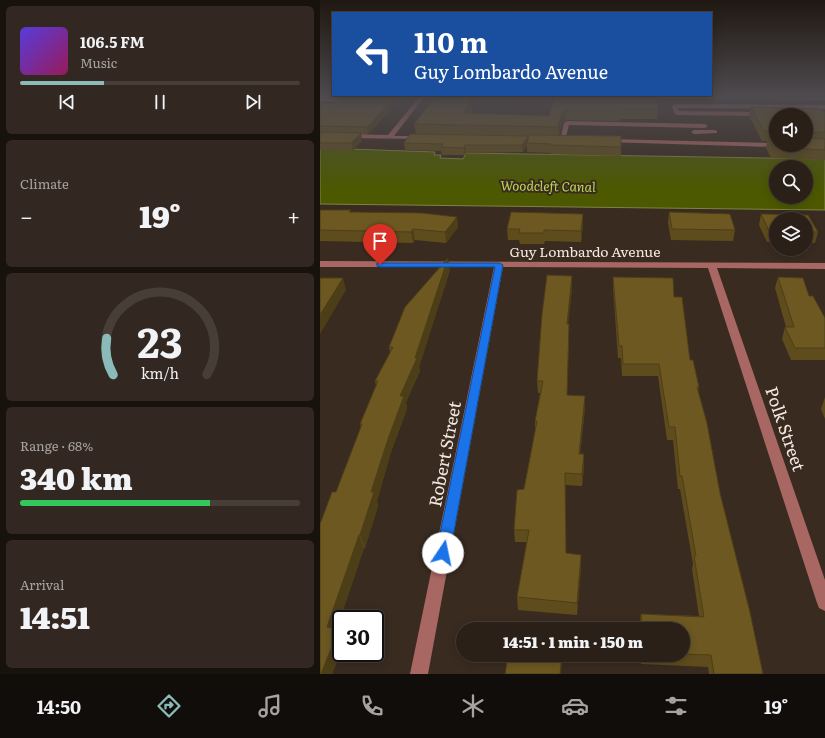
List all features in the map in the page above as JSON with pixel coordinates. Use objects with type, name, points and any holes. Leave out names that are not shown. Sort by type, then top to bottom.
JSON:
[{"type":"street","points":[[390,137],[398,127]]},
{"type":"street","points":[[707,127],[715,132],[719,144]]},
{"type":"street","points":[[562,140],[564,130],[715,132]]},
{"type":"street","points":[[343,136],[430,138]]},
{"type":"street","points":[[555,140],[570,141]]},
{"type":"street","points":[[602,141],[769,145]]},
{"type":"street","name":"Guy Lombardo Avenue","points":[[320,264],[825,266]]},
{"type":"street","name":"Robert Street","points":[[420,674],[499,265]]},
{"type":"street","name":"Polk Street","points":[[712,266],[825,603]]},
{"type":"water","name":"Woodcleft Canal","points":[[320,148],[435,152],[434,155],[441,155],[440,158],[463,159],[466,153],[825,159],[825,210],[320,204]]},
{"type":"building","points":[[762,127],[769,127],[769,131],[764,131]]},
{"type":"building","points":[[813,127],[825,127],[825,132],[813,133]]},
{"type":"building","points":[[320,132],[361,133],[351,143],[320,143]]},
{"type":"building","points":[[410,134],[528,136],[522,145],[465,145],[464,148],[441,147],[443,144],[404,143]]},
{"type":"building","points":[[529,135],[621,136],[621,147],[527,143]]},
{"type":"building","points":[[813,138],[825,139],[825,150],[813,149]]},
{"type":"building","points":[[320,210],[422,213],[457,217],[445,232],[413,229],[411,232],[320,230]]},
{"type":"building","points":[[511,212],[583,214],[581,231],[544,230],[544,233],[519,233],[520,229],[507,229]]},
{"type":"building","points":[[669,212],[730,214],[735,230],[672,229]]},
{"type":"building","points":[[761,214],[769,214],[769,231]]},
{"type":"building","points":[[813,224],[818,232],[813,232]]},
{"type":"building","points":[[448,258],[415,358],[417,358],[400,396],[404,396],[371,492],[374,492],[360,535],[332,610],[327,627],[332,628],[332,646],[320,674],[320,524],[332,492],[336,492],[362,424],[360,424],[378,381],[375,381],[393,347],[389,347],[405,307]]},
{"type":"building","points":[[547,275],[572,276],[567,324],[569,324],[567,395],[585,396],[579,454],[584,454],[582,474],[565,473],[566,553],[581,555],[577,603],[517,597],[529,530],[514,530],[517,490],[524,489],[543,381],[537,381],[542,314]]},
{"type":"building","points":[[613,277],[673,278],[674,297],[682,297],[690,360],[693,360],[699,387],[697,387],[707,423],[720,493],[750,612],[763,674],[714,674],[711,655],[690,654],[690,622],[642,622],[641,614],[704,617],[694,556],[696,556],[682,476],[680,476],[675,427],[669,427],[659,364],[623,364],[622,346],[619,346]]},
{"type":"building","points":[[778,277],[803,278],[809,296],[813,296],[825,318],[825,348],[795,348],[785,327],[794,327]]},
{"type":"building","points":[[320,278],[343,278],[320,315]]},
{"type":"building","points":[[507,662],[561,662],[560,674],[505,674]]},
{"type":"route","points":[[380,265],[499,265],[443,553]]}]
